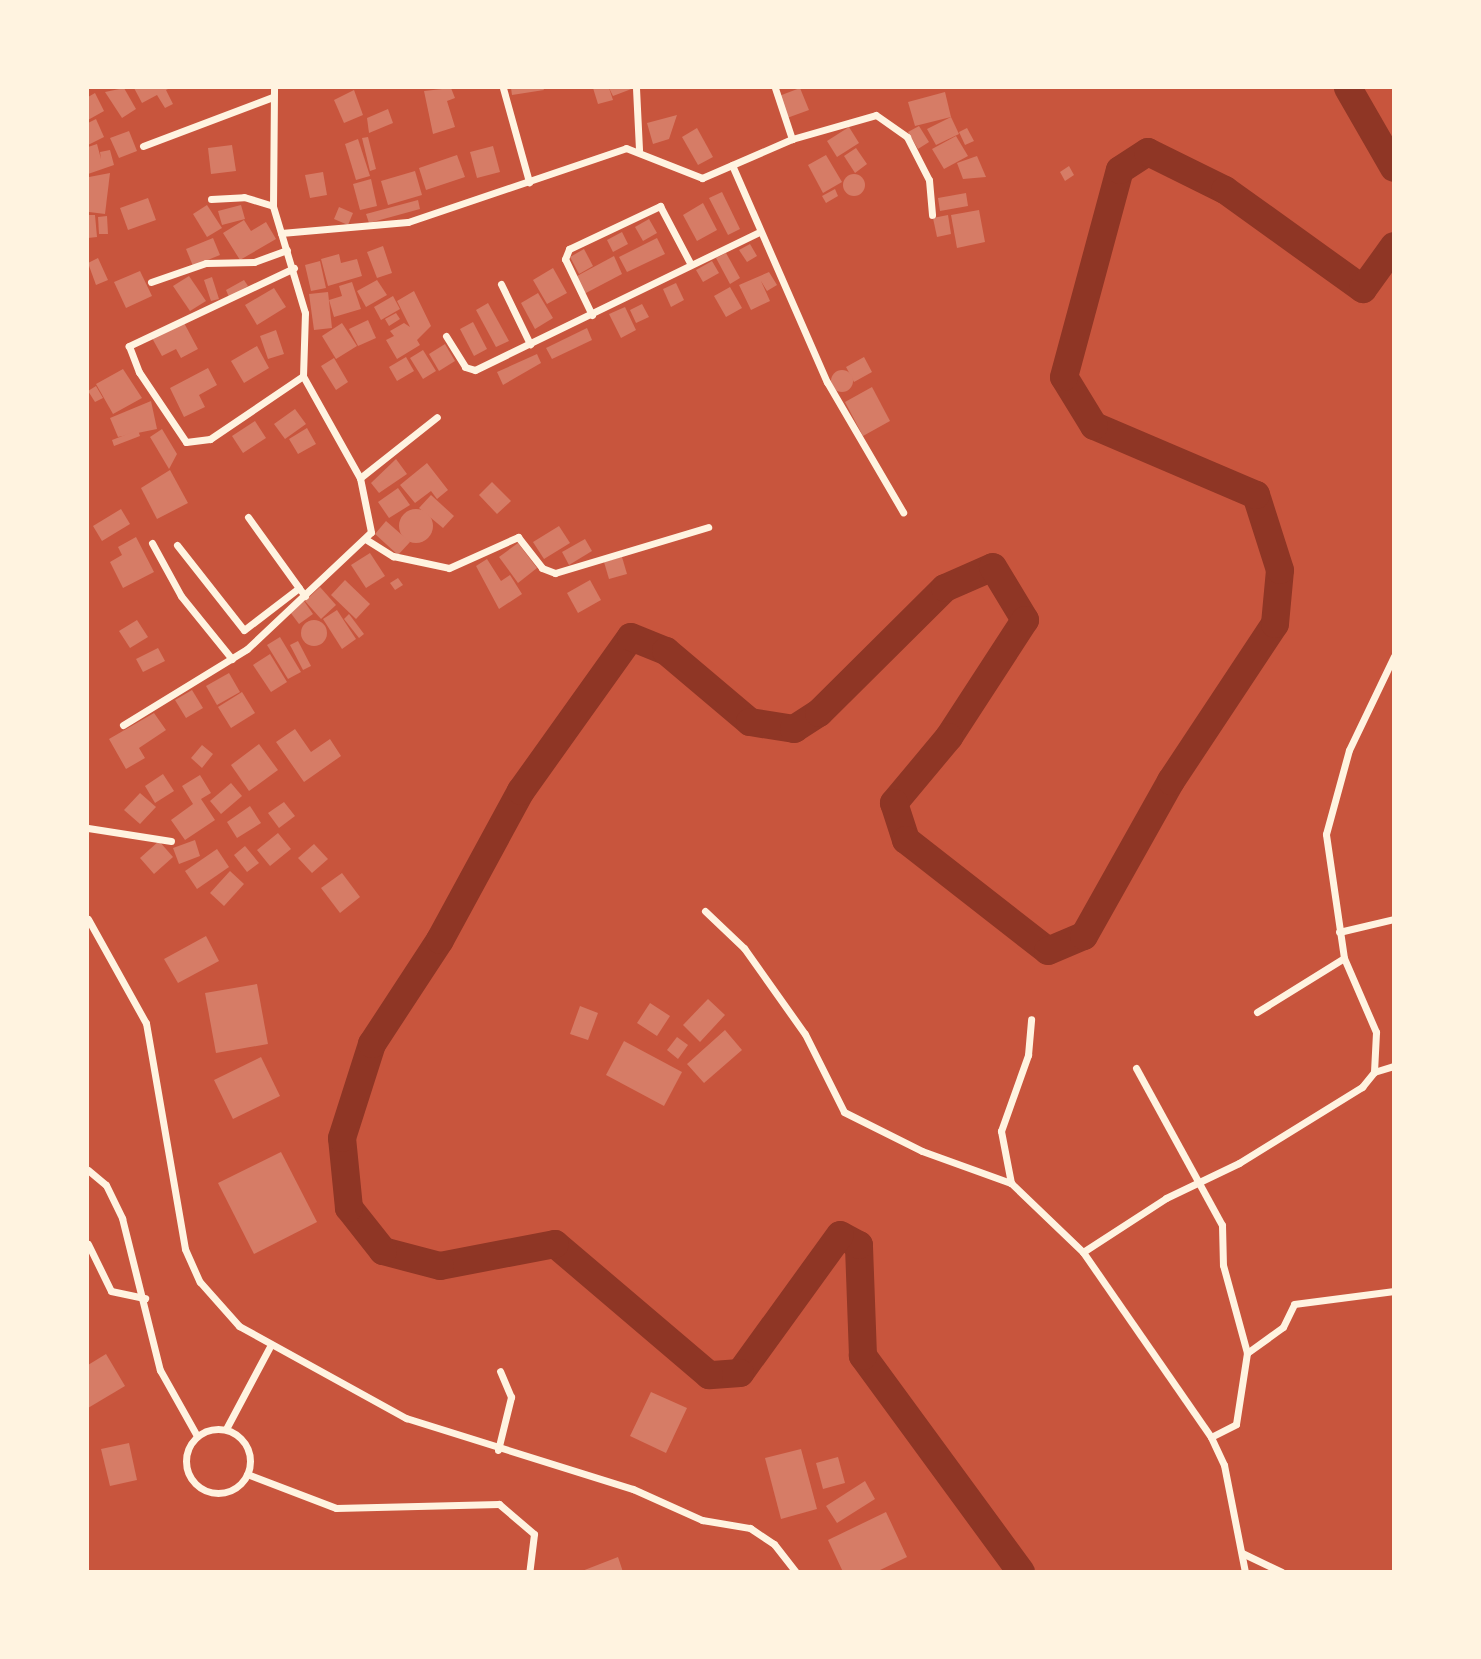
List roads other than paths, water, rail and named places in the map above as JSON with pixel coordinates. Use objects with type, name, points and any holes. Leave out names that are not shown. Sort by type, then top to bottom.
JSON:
[{"type":"street","points":[[123,725],[232,659],[368,540],[373,523],[360,478],[303,376],[308,327],[294,268],[273,206],[274,88]]},
{"type":"street","points":[[503,88],[529,182]]},
{"type":"street","points":[[636,88],[639,150]]},
{"type":"street","points":[[775,88],[792,139]]},
{"type":"street","points":[[143,146],[273,97]]},
{"type":"street","points":[[281,233],[398,224],[529,182],[613,151],[639,150],[690,177],[732,165],[792,139],[860,116],[888,119],[927,175],[932,215]]},
{"type":"street","points":[[732,165],[757,233],[787,285],[841,409],[903,512]]},
{"type":"street","points":[[211,200],[244,197],[273,206]]},
{"type":"street","points":[[592,315],[565,259],[569,249],[660,206],[690,263]]},
{"type":"street","points":[[446,336],[473,370],[592,315],[690,263],[757,233]]},
{"type":"street","points":[[151,282],[206,263],[254,262],[287,250]]},
{"type":"street","points":[[294,268],[129,346],[138,372],[186,442],[210,439],[303,376]]},
{"type":"street","points":[[501,284],[530,344]]},
{"type":"street","points":[[360,478],[437,417]]},
{"type":"street","points":[[248,517],[305,596]]},
{"type":"street","points":[[368,540],[393,556],[449,568],[518,537],[542,568],[555,573],[708,527]]},
{"type":"street","points":[[152,542],[181,596],[232,659]]},
{"type":"street","points":[[177,545],[244,630],[299,588]]},
{"type":"street","points":[[1374,1072],[1379,1050],[1373,1020],[1344,958],[1326,856],[1329,815],[1349,750],[1394,656]]},
{"type":"street","points":[[88,828],[171,841]]},
{"type":"street","points":[[705,911],[744,948],[806,1034],[844,1112],[922,1151],[1011,1183],[1083,1252],[1211,1437],[1224,1465],[1245,1572]]},
{"type":"street","points":[[88,919],[146,1023],[171,1192],[192,1266],[223,1311],[270,1348],[397,1414],[498,1450],[633,1489],[702,1520],[750,1528],[774,1544],[796,1572]]},
{"type":"street","points":[[1339,932],[1394,919]]},
{"type":"street","points":[[1258,1012],[1344,958]]},
{"type":"street","points":[[1011,1183],[1000,1131],[1027,1055],[1031,1019]]},
{"type":"street","points":[[1083,1252],[1352,1093],[1374,1072],[1394,1066]]},
{"type":"street","points":[[1136,1068],[1194,1184],[1224,1231],[1223,1265],[1247,1353],[1236,1424],[1211,1437]]},
{"type":"street","points":[[88,1170],[116,1204],[145,1298],[163,1378],[197,1436]]},
{"type":"street","points":[[88,1244],[111,1291],[145,1298]]},
{"type":"street","points":[[1247,1353],[1283,1327],[1297,1302],[1394,1291]]},
{"type":"street","points":[[197,1436],[226,1429],[270,1348]]},
{"type":"street","points":[[498,1450],[511,1397],[500,1371]]},
{"type":"street","points":[[197,1436],[186,1460],[195,1483],[228,1492],[247,1474],[249,1452],[226,1429]]},
{"type":"street","points":[[247,1474],[336,1508],[499,1504],[534,1534],[530,1572]]},
{"type":"street","points":[[1242,1553],[1282,1572]]},
{"type":"waterway","points":[[1348,88],[1394,168]]},
{"type":"waterway","points":[[1021,1572],[863,1356],[859,1245],[840,1235],[740,1373],[709,1375],[555,1244],[440,1266],[383,1251],[349,1208],[342,1138],[372,1044],[440,940],[521,791],[631,637],[666,651],[750,722],[794,729],[819,713],[945,588],[993,567],[1025,620],[949,737],[894,803],[906,840],[1048,951],[1084,936],[1171,781],[1275,624],[1280,570],[1256,495],[1094,426],[1064,377],[1120,170],[1148,152],[1225,190],[1363,289],[1394,246]]}]
